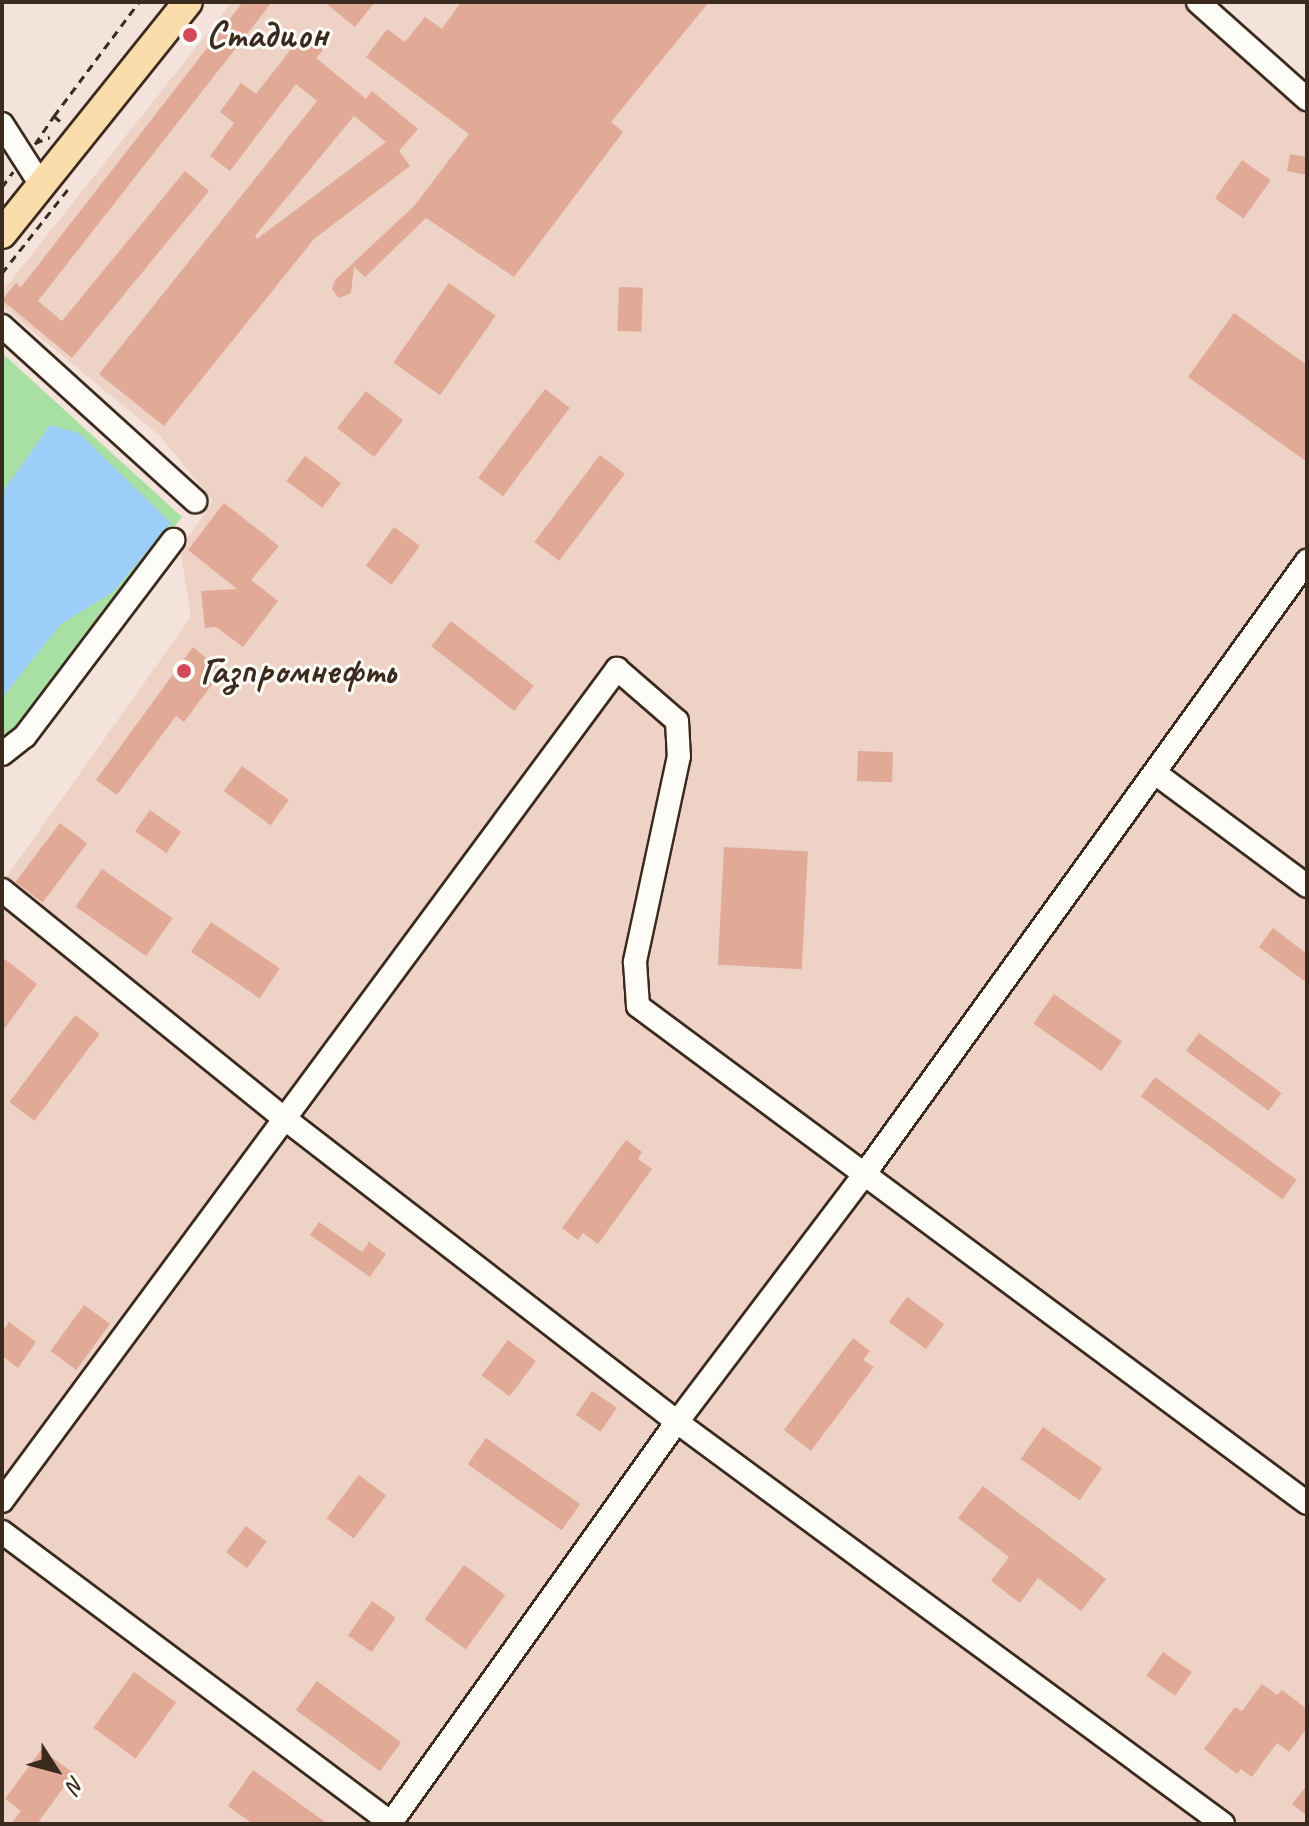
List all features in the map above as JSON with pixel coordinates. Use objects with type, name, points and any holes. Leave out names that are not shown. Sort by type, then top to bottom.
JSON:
[{"type":"main road","points":[[2,234],[188,2]]},
{"type":"street","points":[[1198,2],[1307,99]]},
{"type":"street","points":[[2,124],[41,185]]},
{"type":"street","points":[[2,326],[195,501]]},
{"type":"street","points":[[2,754],[25,736],[173,540]]},
{"type":"street","points":[[2,1532],[391,1824],[677,1422],[863,1176],[1307,561]]},
{"type":"street","points":[[2,1501],[617,669],[677,721],[679,756],[635,962],[638,1006],[1307,1503]]},
{"type":"street","points":[[1155,773],[1307,886]]},
{"type":"street","points":[[2,890],[284,1118],[677,1422],[1223,1824]]},
{"type":"path","points":[[54,116],[139,2]]},
{"type":"shaded area","points":[[232,2],[1216,2],[1307,81],[1307,1824],[2,1824],[2,883],[191,617],[180,549],[213,501],[160,436],[2,306],[2,292]]},
{"type":"green space","points":[[2,353],[182,517],[2,749]]},
{"type":"water","points":[[50,425],[79,433],[171,523],[113,592],[61,624],[2,698],[2,493]]},
{"type":"building","points":[[243,2],[272,2],[38,301],[62,321],[185,171],[209,191],[72,358],[2,300],[16,283],[21,287]]},
{"type":"building","points":[[324,2],[375,2],[355,27]]},
{"type":"building","points":[[461,2],[709,2],[611,122],[623,132],[514,277],[426,218],[365,277],[354,267],[351,293],[339,298],[332,289],[335,280],[414,206],[469,134],[366,57],[387,29],[405,42],[425,17],[442,29]]},
{"type":"building","points":[[303,34],[323,50],[316,58],[366,99],[372,91],[418,129],[399,151],[410,166],[314,239],[164,426],[99,374],[317,101],[296,84],[230,171],[210,156],[234,123],[220,112],[241,83],[256,94]],"holes":[[[354,116],[386,142],[257,239],[255,236]]]},
{"type":"building","points":[[1290,154],[1307,157],[1307,175],[1287,171]]},
{"type":"building","points":[[1242,160],[1271,180],[1244,219],[1215,199]]},
{"type":"building","points":[[449,283],[496,316],[440,395],[393,362]]},
{"type":"building","points":[[619,287],[643,288],[641,332],[617,331]]},
{"type":"building","points":[[1234,313],[1307,365],[1307,462],[1188,377]]},
{"type":"building","points":[[545,389],[570,408],[503,496],[478,478]]},
{"type":"building","points":[[366,391],[403,420],[374,457],[337,428]]},
{"type":"building","points":[[600,455],[625,474],[559,561],[534,542]]},
{"type":"building","points":[[305,456],[341,483],[322,508],[286,481]]},
{"type":"building","points":[[224,503],[279,546],[251,580],[278,601],[243,647],[216,627],[205,628],[201,591],[237,589],[188,550]]},
{"type":"building","points":[[394,527],[420,546],[392,585],[366,566]]},
{"type":"building","points":[[451,621],[534,686],[514,711],[431,646]]},
{"type":"building","points":[[193,647],[222,671],[184,722],[176,716],[117,795],[96,780]]},
{"type":"building","points":[[858,751],[893,752],[892,782],[857,781]]},
{"type":"building","points":[[242,766],[289,800],[271,825],[224,791]]},
{"type":"building","points":[[150,810],[181,832],[166,853],[135,831]]},
{"type":"building","points":[[60,823],[87,843],[43,903],[15,882]]},
{"type":"building","points":[[724,847],[808,851],[802,969],[718,965]]},
{"type":"building","points":[[102,869],[172,918],[146,956],[76,907]]},
{"type":"building","points":[[211,922],[280,968],[260,998],[191,952]]},
{"type":"building","points":[[1273,928],[1307,954],[1307,983],[1259,947]]},
{"type":"building","points":[[2,957],[37,984],[2,1032]]},
{"type":"building","points":[[1054,994],[1122,1042],[1101,1071],[1033,1023]]},
{"type":"building","points":[[75,1015],[100,1034],[34,1121],[9,1102]]},
{"type":"building","points":[[1199,1033],[1282,1093],[1269,1111],[1186,1051]]},
{"type":"building","points":[[1155,1077],[1297,1180],[1282,1199],[1141,1096]]},
{"type":"building","points":[[626,1140],[642,1152],[638,1159],[652,1169],[598,1244],[583,1233],[578,1240],[562,1228]]},
{"type":"building","points":[[319,1222],[362,1252],[369,1242],[386,1254],[370,1277],[310,1235]]},
{"type":"building","points":[[907,1297],[944,1324],[926,1349],[889,1322]]},
{"type":"building","points":[[84,1305],[110,1324],[76,1370],[50,1351]]},
{"type":"building","points":[[9,1322],[36,1342],[18,1368],[2,1356],[2,1333]]},
{"type":"building","points":[[853,1338],[870,1351],[863,1360],[874,1367],[811,1451],[784,1430]]},
{"type":"building","points":[[508,1340],[536,1361],[509,1396],[482,1375]]},
{"type":"building","points":[[592,1391],[617,1408],[601,1432],[576,1415]]},
{"type":"building","points":[[1043,1427],[1102,1468],[1080,1500],[1021,1459]]},
{"type":"building","points":[[486,1438],[580,1504],[562,1530],[468,1464]]},
{"type":"building","points":[[359,1475],[386,1495],[354,1539],[327,1518]]},
{"type":"building","points":[[983,1486],[1106,1579],[1081,1611],[1038,1578],[1020,1603],[991,1581],[1009,1557],[958,1518]]},
{"type":"building","points":[[246,1526],[267,1542],[247,1568],[226,1552]]},
{"type":"building","points":[[464,1565],[505,1595],[466,1649],[425,1619]]},
{"type":"building","points":[[372,1601],[396,1618],[372,1652],[348,1635]]},
{"type":"building","points":[[1163,1652],[1192,1672],[1175,1696],[1146,1676]]},
{"type":"building","points":[[134,1672],[176,1703],[136,1758],[93,1728]]},
{"type":"building","points":[[317,1681],[401,1742],[380,1771],[296,1710]]},
{"type":"building","points":[[1262,1684],[1277,1695],[1282,1690],[1307,1709],[1307,1728],[1289,1752],[1277,1743],[1252,1777],[1241,1769],[1237,1774],[1204,1749],[1235,1707],[1242,1711]]},
{"type":"building","points":[[41,1750],[74,1773],[37,1824],[11,1824],[21,1811],[5,1799]]},
{"type":"building","points":[[253,1770],[328,1824],[253,1824],[228,1806]]},
{"type":"building","points":[[1307,1785],[1307,1816],[1292,1804]]},
{"type":"place","name":"Стадион","points":[[190,35]]},
{"type":"place","name":"Газпромнефть","points":[[184,671]]}]
